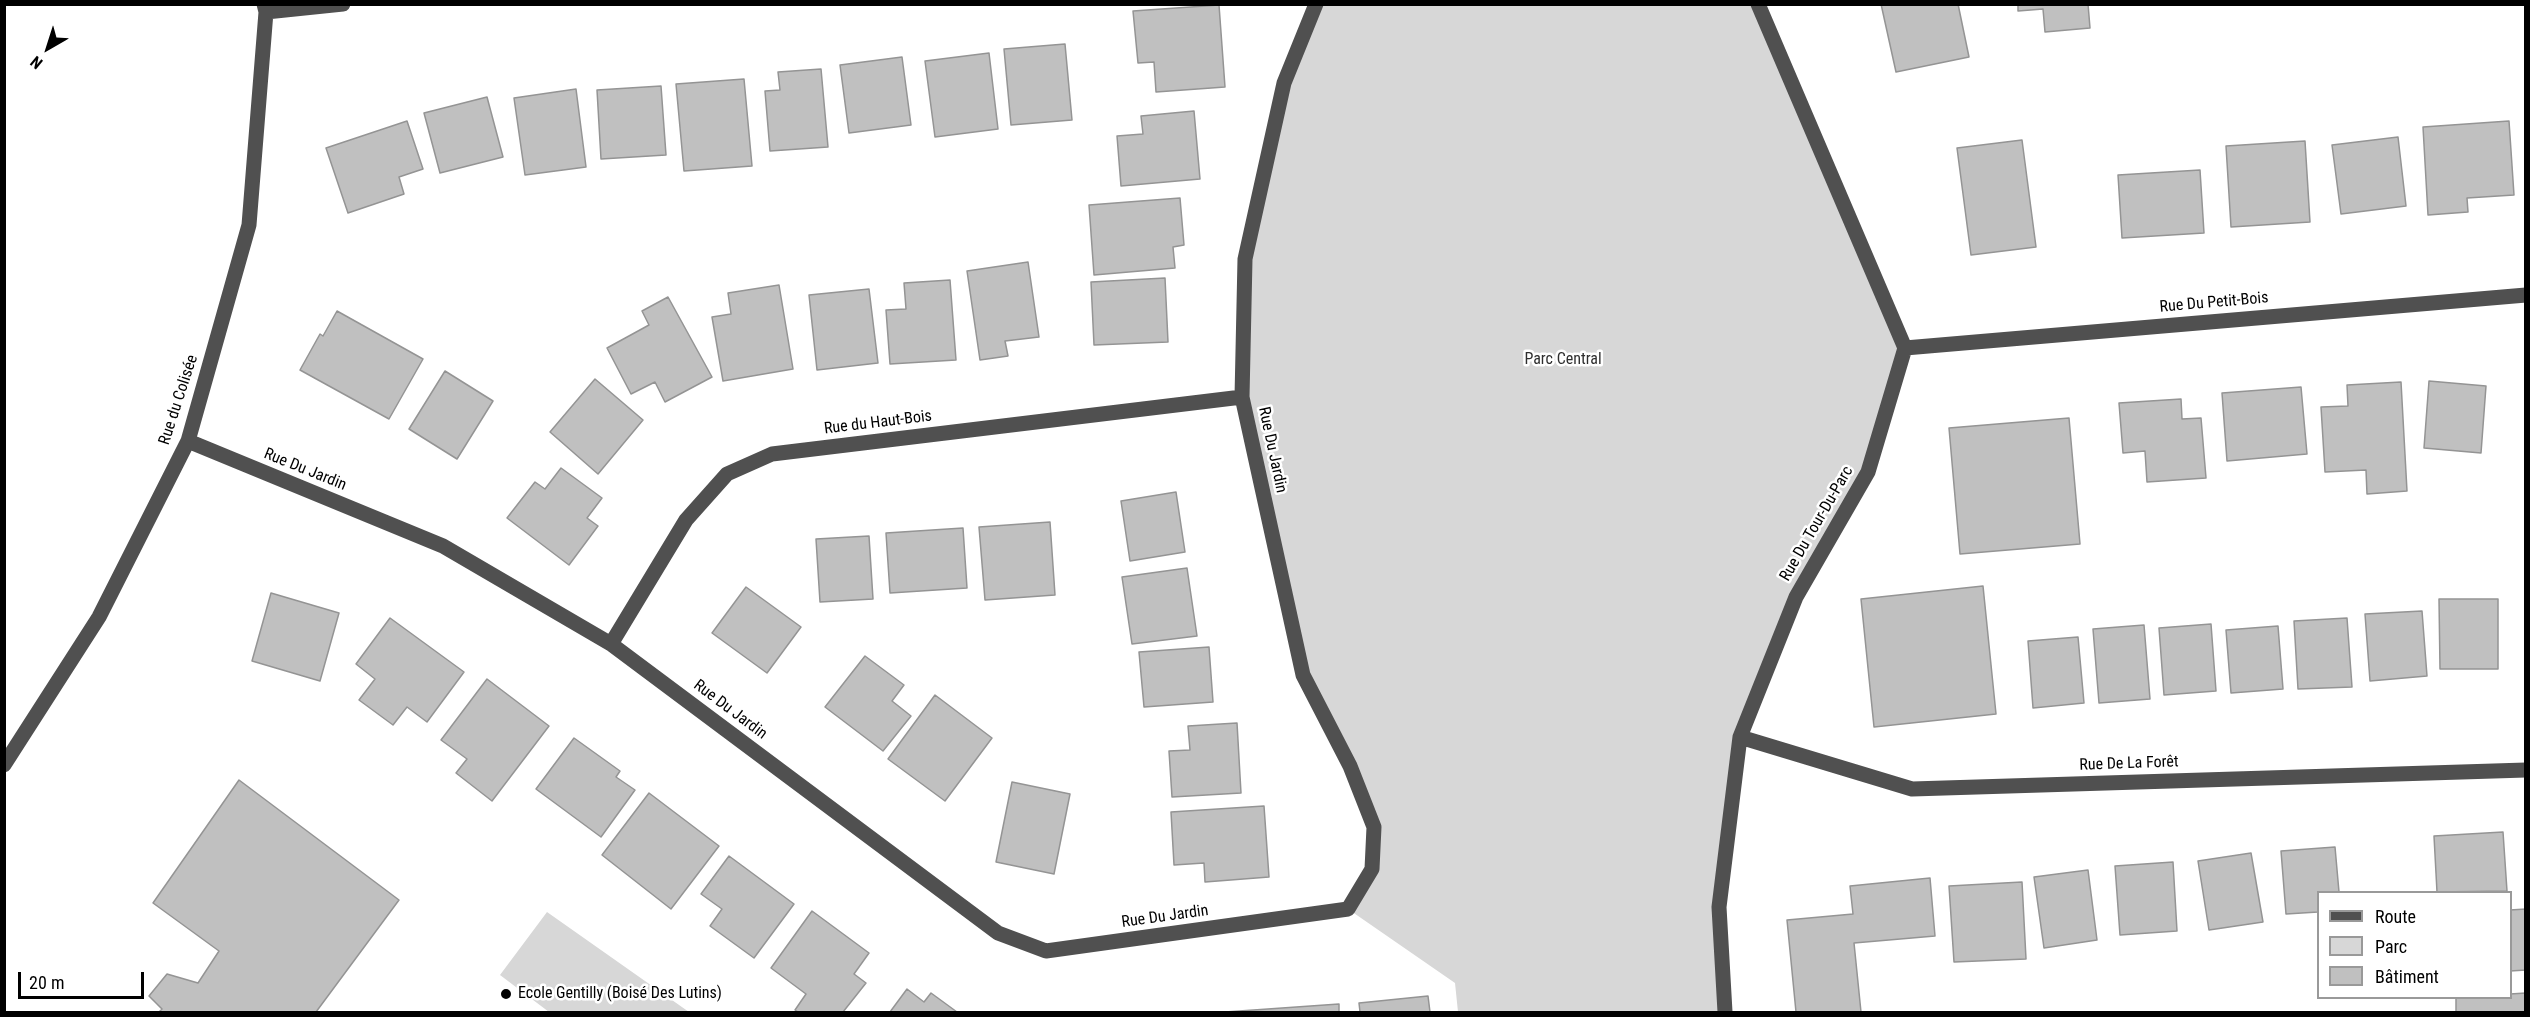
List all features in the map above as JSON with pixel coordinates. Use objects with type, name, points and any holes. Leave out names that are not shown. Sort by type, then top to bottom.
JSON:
[{"type":"street","points":[[265,8],[343,4]]},
{"type":"street","name":"Rue Du Jardin","points":[[188,441],[443,546],[611,644],[998,933],[1046,951],[1348,909],[1372,869],[1374,827],[1350,766],[1303,675],[1242,397],[1245,259],[1284,83],[1316,4]]},
{"type":"street","points":[[1758,4],[1905,348]]},
{"type":"street","name":"Rue du Colisée","points":[[4,765],[99,618],[188,441],[249,225],[265,8]]},
{"type":"street","name":"Rue Du Petit-Bois","points":[[1905,348],[2526,295]]},
{"type":"street","name":"Rue Du Tour-Du-Parc","points":[[1725,1012],[1719,907],[1740,737],[1796,597],[1868,472],[1905,348]]},
{"type":"street","name":"Rue du Haut-Bois","points":[[611,644],[686,520],[727,474],[772,454],[1242,397]]},
{"type":"street","name":"Rue De La Forêt","points":[[1740,737],[1912,789],[2526,770]]},
{"type":"green space","name":"Parc Central","points":[[1316,5],[1758,5],[1905,348],[1868,472],[1796,597],[1740,737],[1723,873],[1725,1012],[1458,1012],[1455,983],[1348,909],[1372,869],[1374,827],[1303,675],[1242,397],[1245,259],[1284,83]]},
{"type":"green space","points":[[547,912],[689,1012],[549,1012],[500,975]]},
{"type":"building","points":[[1881,4],[1958,4],[1969,57],[1896,72]]},
{"type":"building","points":[[2018,4],[2088,4],[2090,28],[2045,32],[2043,9],[2018,11]]},
{"type":"building","points":[[1219,5],[1225,87],[1156,92],[1154,62],[1138,63],[1133,11]]},
{"type":"building","points":[[1065,44],[1072,120],[1011,125],[1004,49]]},
{"type":"building","points":[[989,53],[998,129],[935,137],[925,61]]},
{"type":"building","points":[[902,57],[911,125],[849,133],[840,65]]},
{"type":"building","points":[[821,69],[828,147],[770,151],[765,91],[780,90],[778,72]]},
{"type":"building","points":[[744,79],[752,166],[684,171],[676,84]]},
{"type":"building","points":[[661,86],[666,155],[601,159],[597,90]]},
{"type":"building","points":[[576,89],[586,167],[525,175],[514,98]]},
{"type":"building","points":[[487,97],[503,157],[440,173],[424,113]]},
{"type":"building","points":[[1194,111],[1200,179],[1121,186],[1117,136],[1143,134],[1141,116]]},
{"type":"building","points":[[407,121],[423,169],[399,177],[404,194],[348,213],[326,148]]},
{"type":"building","points":[[2509,121],[2514,195],[2467,198],[2468,212],[2428,215],[2423,127]]},
{"type":"building","points":[[2398,137],[2406,206],[2341,214],[2332,145]]},
{"type":"building","points":[[2022,140],[2036,247],[1971,255],[1957,148]]},
{"type":"building","points":[[2305,141],[2310,222],[2231,227],[2226,146]]},
{"type":"building","points":[[2200,170],[2204,233],[2122,238],[2118,175]]},
{"type":"building","points":[[1180,198],[1184,245],[1173,247],[1175,268],[1094,275],[1089,205]]},
{"type":"building","points":[[1028,262],[1039,337],[1005,341],[1008,356],[980,360],[967,271]]},
{"type":"building","points":[[1165,278],[1168,342],[1094,345],[1091,282]]},
{"type":"building","points":[[950,280],[956,360],[890,364],[886,310],[906,309],[904,283]]},
{"type":"building","points":[[779,285],[793,369],[723,381],[712,317],[731,314],[728,293]]},
{"type":"building","points":[[869,289],[878,363],[817,370],[809,295]]},
{"type":"building","points":[[668,297],[712,377],[665,402],[655,382],[631,394],[607,348],[649,325],[642,311]]},
{"type":"building","points":[[337,311],[423,359],[389,419],[300,370],[320,334],[323,336]]},
{"type":"building","points":[[445,371],[493,401],[457,459],[409,429]]},
{"type":"building","points":[[595,379],[643,420],[598,474],[550,432]]},
{"type":"building","points":[[2429,381],[2486,386],[2481,453],[2424,448]]},
{"type":"building","points":[[2401,382],[2407,491],[2367,494],[2366,470],[2325,472],[2321,407],[2348,406],[2347,385]]},
{"type":"building","points":[[2301,387],[2307,454],[2227,461],[2222,393]]},
{"type":"building","points":[[2181,399],[2182,419],[2201,418],[2206,478],[2147,482],[2145,451],[2123,453],[2119,403]]},
{"type":"building","points":[[2069,418],[2080,544],[1960,554],[1949,428]]},
{"type":"building","points":[[561,468],[602,498],[587,518],[598,526],[569,565],[507,518],[535,482],[545,489]]},
{"type":"building","points":[[1176,492],[1185,552],[1130,561],[1121,501]]},
{"type":"building","points":[[1050,522],[1055,595],[985,600],[979,527]]},
{"type":"building","points":[[963,528],[967,588],[890,593],[886,533]]},
{"type":"building","points":[[869,536],[873,599],[820,602],[816,539]]},
{"type":"building","points":[[1187,568],[1197,636],[1132,644],[1122,577]]},
{"type":"building","points":[[1983,586],[1996,714],[1874,727],[1861,599]]},
{"type":"building","points":[[746,587],[801,627],[767,673],[712,633]]},
{"type":"building","points":[[271,593],[339,613],[320,681],[252,661]]},
{"type":"building","points":[[2439,599],[2498,599],[2498,669],[2440,669]]},
{"type":"building","points":[[2422,611],[2427,676],[2370,681],[2365,614]]},
{"type":"building","points":[[390,618],[464,672],[427,722],[407,707],[393,725],[359,700],[375,679],[356,664]]},
{"type":"building","points":[[2347,618],[2352,687],[2298,689],[2294,621]]},
{"type":"building","points":[[2211,624],[2216,691],[2164,695],[2159,628]]},
{"type":"building","points":[[2144,625],[2150,699],[2099,703],[2093,629]]},
{"type":"building","points":[[2278,626],[2283,689],[2231,693],[2226,630]]},
{"type":"building","points":[[2078,637],[2084,703],[2033,708],[2028,641]]},
{"type":"building","points":[[1209,647],[1213,702],[1144,707],[1139,652]]},
{"type":"building","points":[[865,656],[904,685],[892,701],[911,716],[883,751],[825,707]]},
{"type":"building","points":[[487,679],[549,726],[492,801],[456,773],[467,759],[441,740]]},
{"type":"building","points":[[935,695],[992,738],[945,801],[888,759]]},
{"type":"building","points":[[1237,723],[1241,793],[1172,797],[1169,751],[1190,750],[1188,726]]},
{"type":"building","points":[[574,738],[620,771],[616,777],[635,790],[601,837],[536,789]]},
{"type":"building","points":[[239,780],[399,900],[316,1012],[159,1012],[162,1009],[149,996],[167,974],[198,983],[219,951],[153,903]]},
{"type":"building","points":[[1012,782],[1070,794],[1054,874],[996,862]]},
{"type":"building","points":[[649,793],[719,846],[671,909],[602,855]]},
{"type":"building","points":[[1264,806],[1269,877],[1205,882],[1204,863],[1174,865],[1171,812]]},
{"type":"building","points":[[2503,832],[2507,891],[2437,891],[2434,836]]},
{"type":"building","points":[[2335,847],[2339,891],[2317,891],[2317,912],[2286,914],[2281,851]]},
{"type":"building","points":[[2251,853],[2263,922],[2209,930],[2198,861]]},
{"type":"building","points":[[729,856],[794,904],[754,958],[710,926],[722,909],[701,894]]},
{"type":"building","points":[[2173,862],[2177,931],[2120,935],[2115,866]]},
{"type":"building","points":[[2088,870],[2097,940],[2044,948],[2034,877]]},
{"type":"building","points":[[1930,878],[1935,936],[1854,943],[1861,1012],[1796,1012],[1787,920],[1853,914],[1850,886]]},
{"type":"building","points":[[2022,882],[2026,959],[1954,962],[1949,886]]},
{"type":"building","points":[[2526,909],[2526,970],[2512,971],[2512,910]]},
{"type":"building","points":[[812,911],[869,953],[854,974],[866,983],[843,1012],[798,1012],[795,1010],[806,994],[771,968]]},
{"type":"building","points":[[907,989],[924,1002],[931,993],[957,1012],[890,1012]]},
{"type":"building","points":[[2526,993],[2526,1012],[2456,1012],[2456,999],[2512,999],[2512,994]]},
{"type":"building","points":[[1428,996],[1430,1012],[1360,1012],[1359,1003]]},
{"type":"building","points":[[1339,1004],[1339,1012],[1225,1012]]},
{"type":"place","name":"Ecole Gentilly (Boisé Des Lutins)","points":[[506,994]]}]
